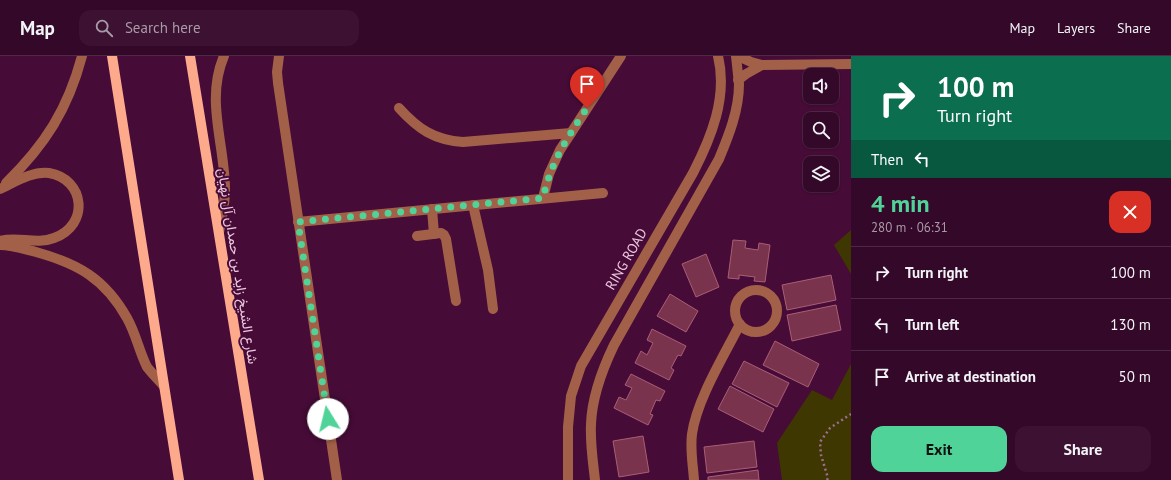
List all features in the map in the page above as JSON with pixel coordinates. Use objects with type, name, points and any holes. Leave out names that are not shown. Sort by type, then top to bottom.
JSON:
[{"type":"main road","points":[[112,56],[180,480]]},
{"type":"main road","name":"شارع الشيخ زايد بن حمدان آل نهيان","points":[[190,56],[259,479]]},
{"type":"street","points":[[0,189],[26,163],[54,126],[71,89],[82,56]]},
{"type":"street","points":[[219,232],[225,190],[216,114],[215,91],[219,68],[224,56]]},
{"type":"street","points":[[280,56],[277,72],[278,83],[338,480]]},
{"type":"street","points":[[543,198],[545,186],[554,162],[620,56]]},
{"type":"street","name":"RING ROAD","points":[[568,480],[568,427],[571,396],[581,366],[693,173],[706,147],[716,117],[721,86],[718,56]]},
{"type":"street","points":[[595,480],[591,425],[595,397],[602,370],[614,345],[719,159],[730,133],[737,106],[737,56],[762,65],[850,66]]},
{"type":"street","points":[[721,86],[738,82],[746,74],[762,65]]},
{"type":"street","points":[[399,108],[421,129],[437,137],[454,141],[468,142],[571,133]]},
{"type":"street","points":[[0,189],[24,177],[48,173],[59,177],[69,184],[75,191],[79,210],[77,220],[72,228],[64,234],[54,238],[44,241],[12,239],[0,241]]},
{"type":"street","points":[[298,222],[603,192]]},
{"type":"street","points":[[473,205],[488,270],[493,309]]},
{"type":"street","points":[[432,209],[434,234]]},
{"type":"street","points":[[417,236],[441,233],[444,235],[446,239],[456,301]]},
{"type":"street","points":[[0,245],[16,247],[61,259],[76,266],[104,287],[117,302],[128,319],[147,367],[164,386]]},
{"type":"street","points":[[758,290],[770,295],[777,307],[775,321],[771,326],[765,330],[751,332],[740,324],[736,318],[736,305],[745,294],[758,290]]},
{"type":"street","points":[[694,480],[691,454],[692,434],[696,414],[740,324]]},
{"type":"path","points":[[827,480],[828,478],[821,455],[820,442],[830,428],[851,414]]},
{"type":"shaded area","points":[[851,230],[851,274],[834,245]]},
{"type":"shaded area","points":[[851,364],[851,480],[782,480],[777,443],[812,390],[832,400]]},
{"type":"building","points":[[733,240],[746,241],[745,248],[758,250],[759,243],[770,245],[765,282],[754,281],[755,277],[739,275],[739,279],[728,278]]},
{"type":"building","points":[[706,254],[719,287],[696,297],[682,264]]},
{"type":"building","points":[[831,275],[836,300],[787,310],[782,285]]},
{"type":"building","points":[[670,294],[698,311],[686,332],[657,316]]},
{"type":"building","points":[[836,305],[841,330],[792,341],[787,315]]},
{"type":"building","points":[[652,329],[686,346],[681,356],[678,355],[671,368],[674,370],[669,380],[635,363],[641,351],[647,355],[653,343],[647,340]]},
{"type":"building","points":[[775,341],[819,364],[808,387],[763,365]]},
{"type":"building","points":[[744,361],[789,383],[777,407],[732,384]]},
{"type":"building","points":[[631,374],[665,391],[660,401],[656,400],[650,414],[653,415],[648,425],[614,408],[619,397],[626,400],[632,388],[625,385]]},
{"type":"building","points":[[730,386],[774,409],[763,432],[718,409]]},
{"type":"building","points":[[643,436],[649,472],[619,477],[613,441]]},
{"type":"building","points":[[754,441],[757,467],[707,473],[704,447]]},
{"type":"building","points":[[758,470],[759,480],[708,480],[708,477]]},
{"type":"route","points":[[328,419],[298,222],[543,198],[545,186],[554,162],[587,108]]}]
